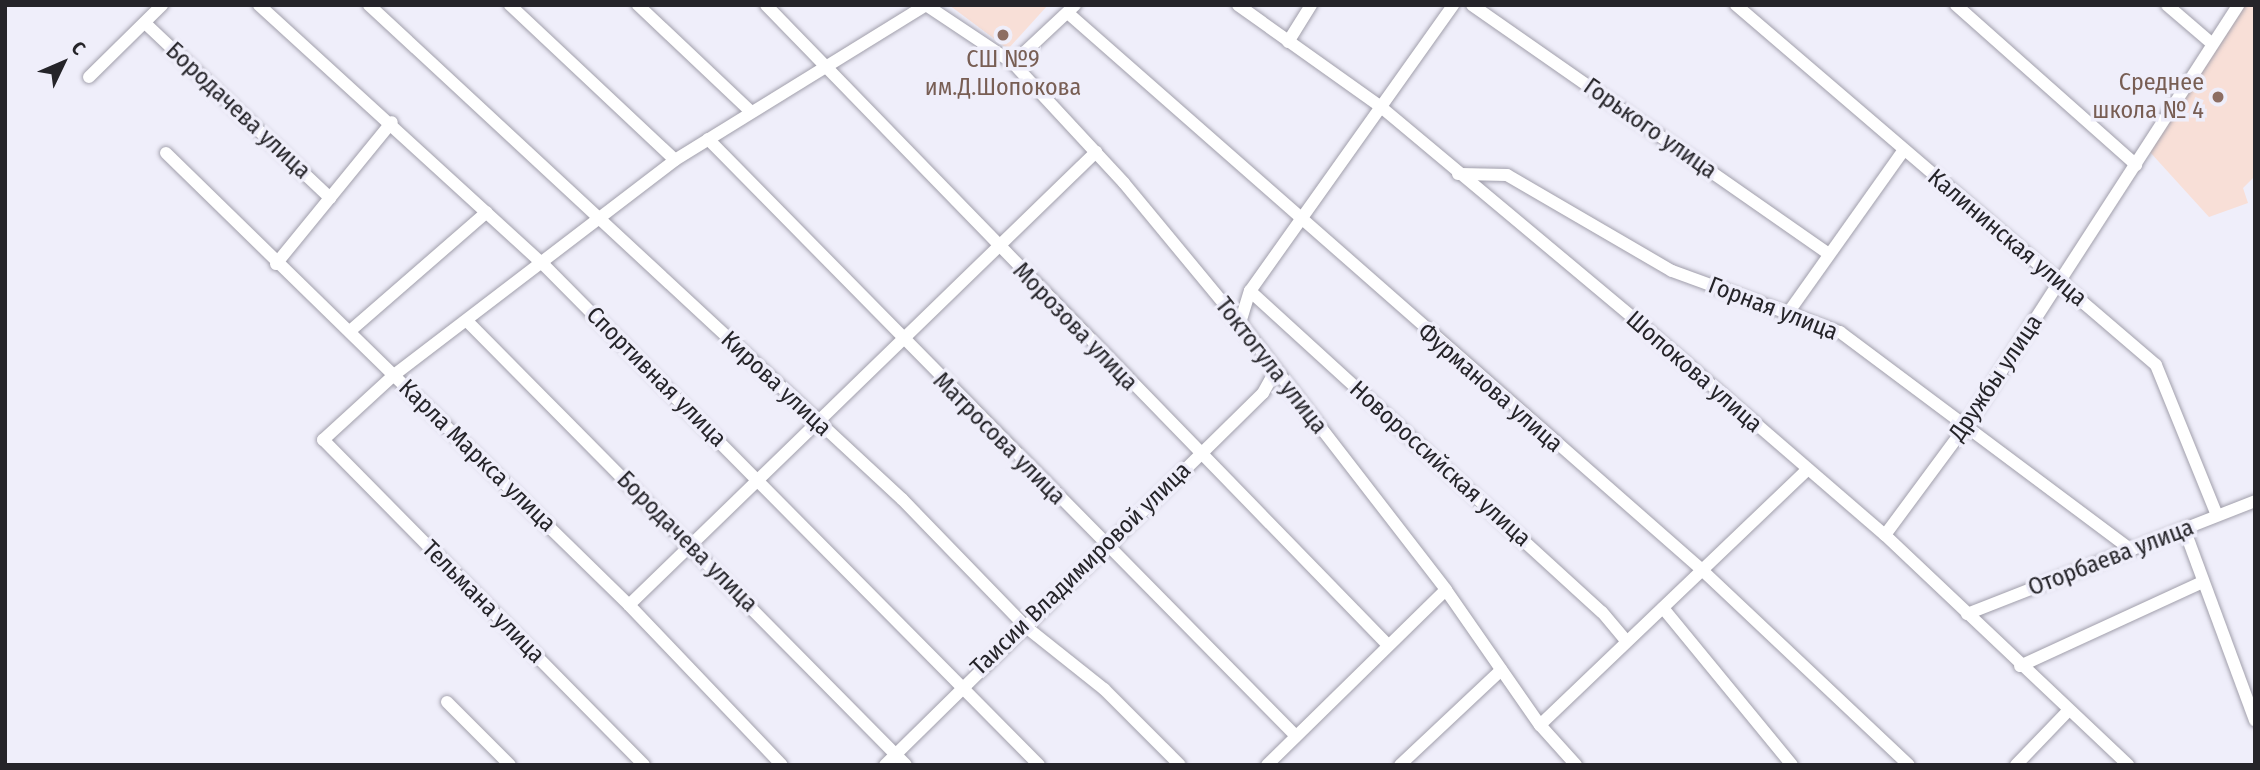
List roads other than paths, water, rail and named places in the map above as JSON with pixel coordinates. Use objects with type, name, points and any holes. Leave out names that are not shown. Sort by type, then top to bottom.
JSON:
[{"type":"street","points":[[89,77],[162,5]]},
{"type":"street","name":"Спортивная улица","points":[[259,5],[392,122],[543,264],[1039,765]]},
{"type":"street","name":"Кирова улица","points":[[369,5],[819,426],[1026,627],[1104,689],[1180,765]]},
{"type":"street","points":[[510,5],[675,160]]},
{"type":"street","points":[[638,5],[751,112]]},
{"type":"street","name":"Морозова улица","points":[[766,5],[827,65],[998,249],[1388,645]]},
{"type":"street","points":[[394,375],[543,264],[675,160],[926,5]]},
{"type":"street","name":"Токтогула улица","points":[[926,5],[1013,63],[1096,152],[1240,323],[1446,590],[1540,725],[1576,765]]},
{"type":"street","name":"Шопокова улица","points":[[1238,5],[1381,107],[1885,535],[2067,712],[2127,765]]},
{"type":"street","points":[[1288,42],[1311,5]]},
{"type":"street","points":[[1240,323],[1250,291],[1453,5]]},
{"type":"street","name":"Горького улица","points":[[1472,5],[1828,253]]},
{"type":"street","name":"Калининская улица","points":[[1736,5],[2156,365],[2217,515]]},
{"type":"street","points":[[1956,5],[2136,165]]},
{"type":"street","points":[[2166,5],[2209,41]]},
{"type":"street","name":"Дружбы улица","points":[[1885,535],[1968,423],[2136,165],[2209,41],[2238,5]]},
{"type":"street","points":[[1013,63],[1072,10]]},
{"type":"street","name":"Фурманова улица","points":[[1072,10],[1299,221],[1702,570],[1909,765]]},
{"type":"street","name":"Бородачева улица","points":[[145,23],[330,198]]},
{"type":"street","points":[[276,264],[392,122]]},
{"type":"street","name":"Матросова улица","points":[[708,139],[904,344],[1295,735]]},
{"type":"street","points":[[1788,313],[1828,253],[1904,150]]},
{"type":"street","points":[[629,606],[904,344],[1096,152]]},
{"type":"street","name":"Карла Маркса улица","points":[[166,153],[276,264],[350,331],[629,606],[782,765]]},
{"type":"street","name":"Горная улица","points":[[1458,174],[1507,175],[1672,271],[1840,332],[1968,423],[2129,548]]},
{"type":"street","points":[[350,331],[487,212]]},
{"type":"street","name":"Новороссийская улица","points":[[1250,291],[1602,612],[1626,641]]},
{"type":"street","name":"Бородачева улица","points":[[467,321],[693,546],[906,765]]},
{"type":"street","name":"Таисии Владимировой улица","points":[[885,765],[961,685],[1108,548],[1199,454],[1263,393],[1275,371]]},
{"type":"street","name":"Тельмана улица","points":[[394,375],[323,440],[644,765]]},
{"type":"street","points":[[1540,725],[1807,470]]},
{"type":"street","name":"Оторбаева улица","points":[[1967,614],[2129,548],[2185,531],[2217,515],[2255,501]]},
{"type":"street","points":[[2185,531],[2255,720]]},
{"type":"street","points":[[2020,666],[2203,582]]},
{"type":"street","points":[[1267,765],[1446,590]]},
{"type":"street","points":[[1663,608],[1792,765]]},
{"type":"street","points":[[1400,765],[1501,670]]},
{"type":"street","points":[[447,702],[510,765]]},
{"type":"street","points":[[2016,765],[2067,712]]},
{"type":"place","name":"СШ №9 им.Д.Шопокова","points":[[1003,35]]},
{"type":"place","name":"Среднее школа № 4","points":[[2218,97]]}]
